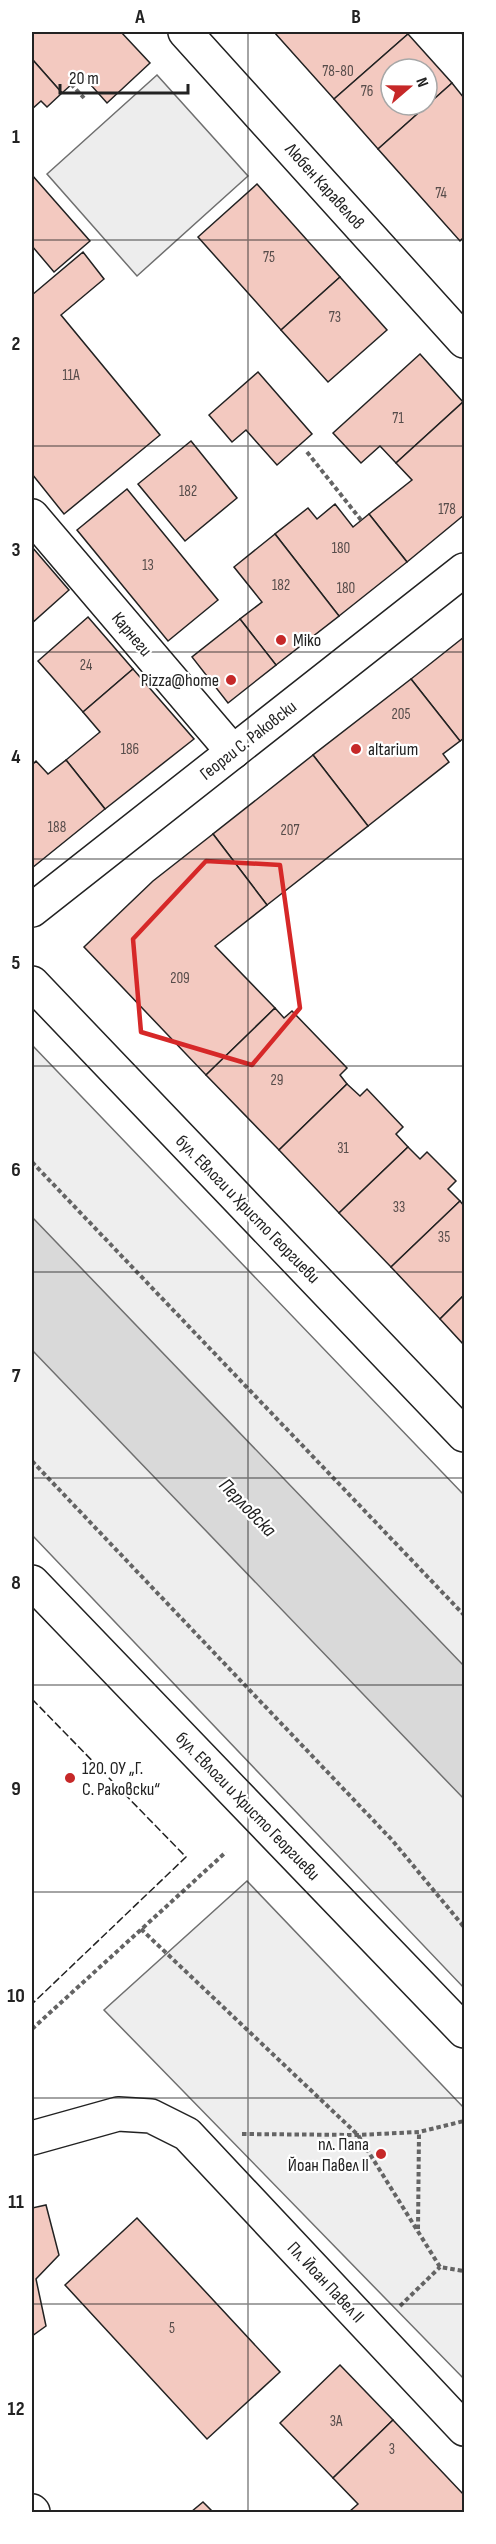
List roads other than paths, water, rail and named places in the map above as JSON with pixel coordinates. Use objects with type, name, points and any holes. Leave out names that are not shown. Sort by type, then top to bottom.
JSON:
[{"type":"street","name":"Любен Каравелов","points":[[185,32],[465,341]]},
{"type":"street","name":"Карнеги","points":[[32,516],[233,752]]},
{"type":"street","name":"Георги С. Раковски","points":[[32,910],[465,570]]},
{"type":"street","name":"бул. Евлоги и Христо Георгиеви","points":[[32,983],[465,1435]]},
{"type":"street","name":"бул. Евлоги и Христо Георгиеви","points":[[32,1582],[465,2031]]},
{"type":"street","name":"Пл. Йоан Павел II","points":[[32,2138],[118,2114],[151,2116],[187,2134],[465,2429]]},
{"type":"water","name":"Перловска","points":[[32,1217],[464,1666],[464,1799],[32,1350]]},
{"type":"place","name":"Miko","points":[[281,640]]},
{"type":"place","name":"Pizza@home","points":[[231,680]]},
{"type":"place","name":"altarium","points":[[356,749]]},
{"type":"place","name":"120. ОУ „Г. С. Раковски“","points":[[70,1778]]},
{"type":"place","name":"пл. Папа Йоан Павел II","points":[[381,2154]]}]
